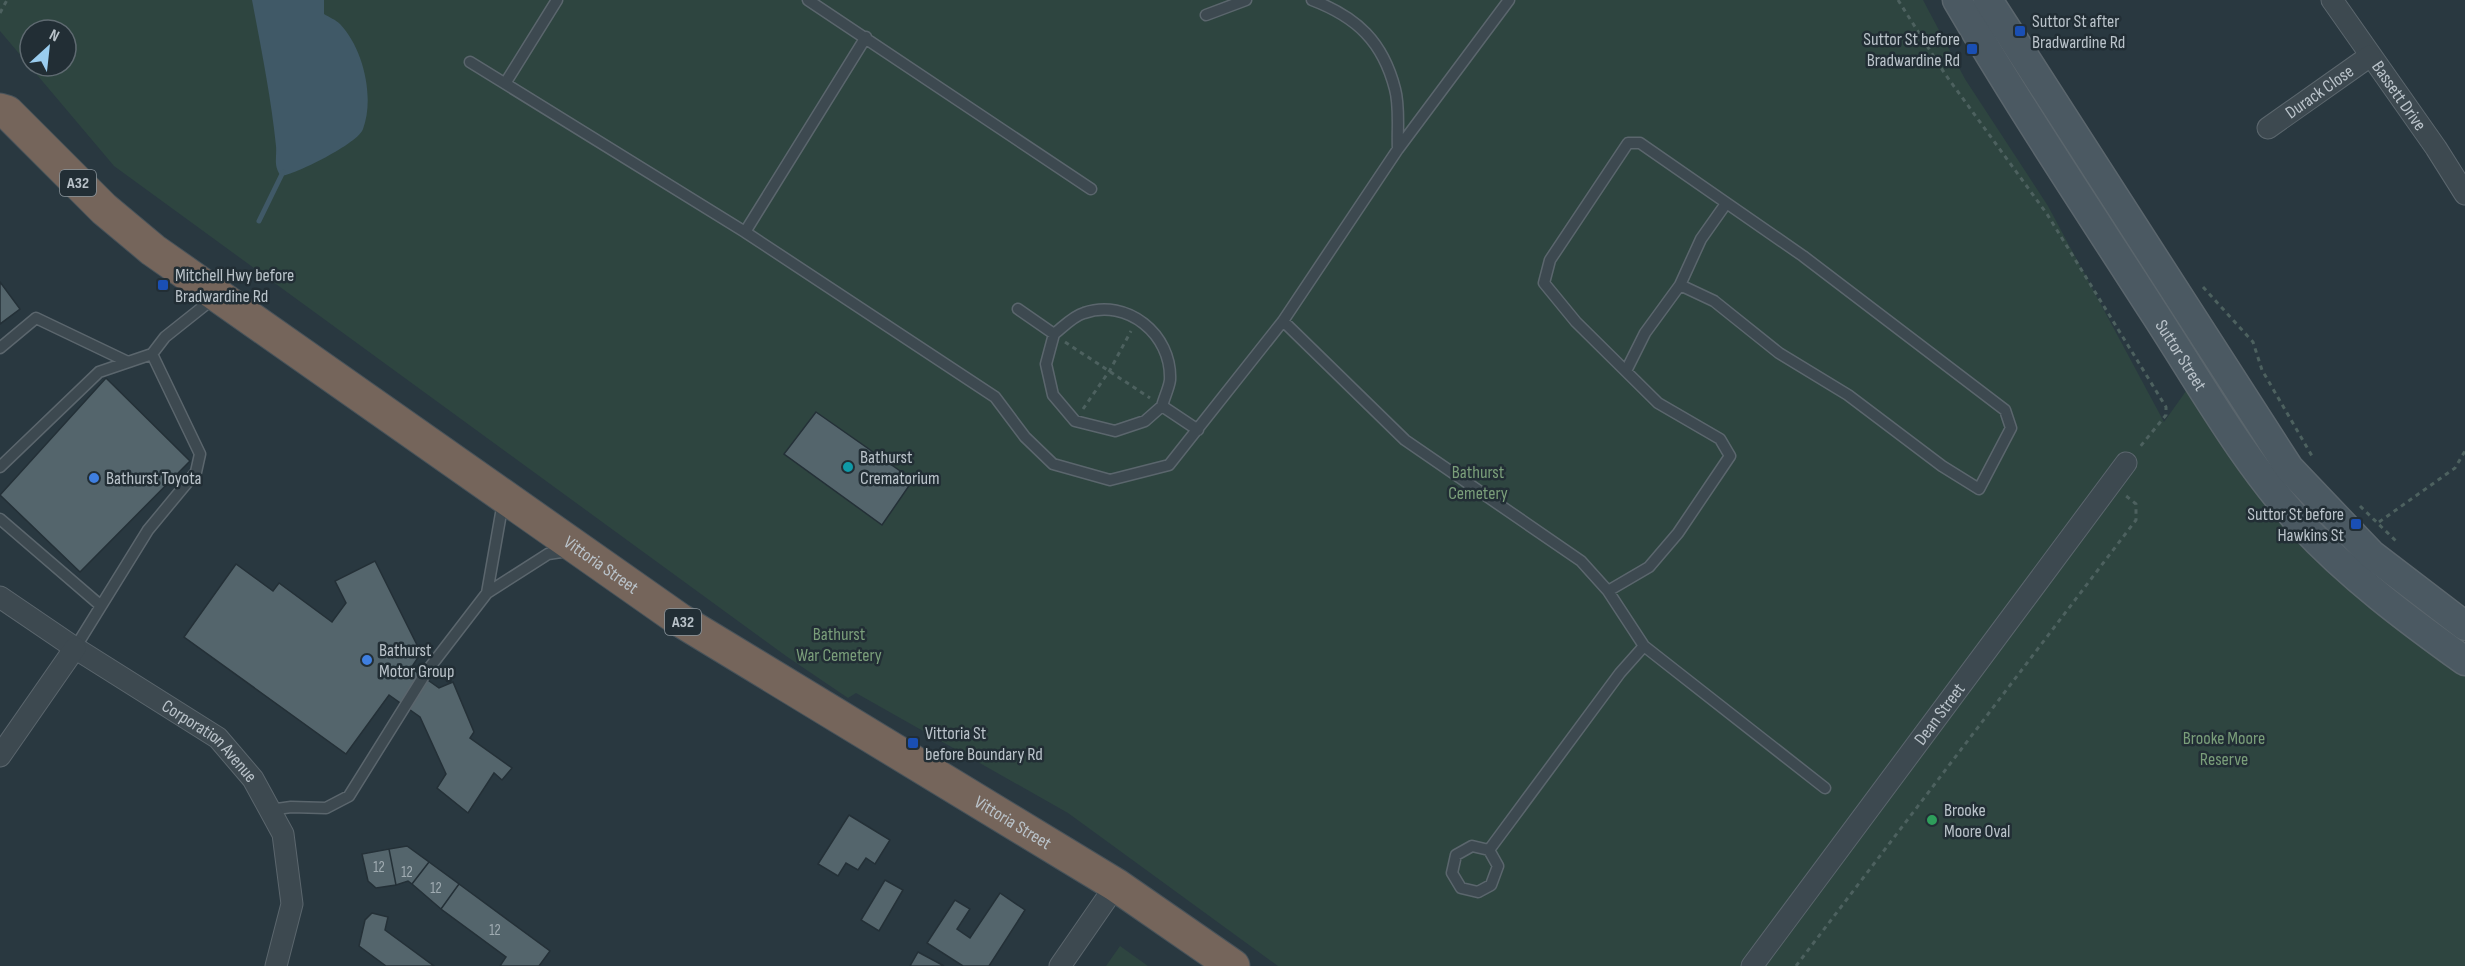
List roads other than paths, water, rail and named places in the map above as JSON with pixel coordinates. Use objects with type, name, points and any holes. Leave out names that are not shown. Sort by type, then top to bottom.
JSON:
[{"type":"highway","name":"Vittoria Street","points":[[2,102],[104,208],[153,250],[216,296],[577,549],[738,658],[1116,885],[1233,966]]},
{"type":"main road","name":"Suttor Street","points":[[1957,0],[2074,190],[2238,442],[2271,488],[2302,525],[2344,565],[2465,661]]},
{"type":"main road","name":"Suttor Street","points":[[1988,0],[2289,468],[2371,554],[2416,591],[2465,626]]},
{"type":"street","name":"Bassett Drive","points":[[2332,0],[2436,148],[2465,194]]},
{"type":"street","name":"Durack Close","points":[[2268,128],[2370,56]]},
{"type":"street","name":"Dean Street","points":[[1752,966],[2126,462]]},
{"type":"street","name":"Corporation Avenue","points":[[0,597],[75,648],[218,738],[253,778],[283,834],[292,904],[276,966]]},
{"type":"street","points":[[0,756],[75,648]]},
{"type":"street","points":[[1060,966],[1116,885]]},
{"type":"lane","points":[[506,82],[557,0]]},
{"type":"lane","points":[[808,0],[1091,189]]},
{"type":"lane","points":[[1206,15],[1246,0]]},
{"type":"lane","points":[[1312,0],[1340,10],[1381,48],[1396,91],[1398,149]]},
{"type":"lane","points":[[470,62],[506,82],[745,232],[995,397],[1025,437],[1053,464],[1110,480],[1169,465],[1283,321],[1398,149],[1509,0]]},
{"type":"lane","points":[[745,232],[866,37]]},
{"type":"lane","points":[[1608,591],[1649,567],[1678,533],[1730,456],[1720,439],[1658,403],[1576,322],[1544,283],[1550,260],[1628,143],[1640,143],[1711,191],[1725,205],[1803,256],[2005,410],[2011,428],[1979,489],[1942,466],[1848,395],[1779,353],[1714,301],[1680,285]]},
{"type":"lane","points":[[1626,371],[1645,333],[1680,285],[1701,239],[1725,205]]},
{"type":"lane","points":[[0,467],[99,372],[152,354],[165,337],[216,296]]},
{"type":"lane","points":[[1018,309],[1054,334]]},
{"type":"lane","points":[[1113,309],[1138,318],[1162,342],[1170,380],[1162,406],[1145,421],[1115,430],[1075,421],[1053,395],[1046,363],[1054,334],[1082,313],[1113,309]]},
{"type":"lane","points":[[0,348],[36,318],[128,362]]},
{"type":"lane","points":[[1283,321],[1405,440],[1581,561],[1608,591],[1644,646],[1825,788]]},
{"type":"lane","points":[[75,648],[148,530],[196,472],[200,454],[152,354]]},
{"type":"lane","points":[[1162,406],[1198,430]]},
{"type":"lane","points":[[487,593],[504,497]]},
{"type":"lane","points":[[0,519],[100,605]]},
{"type":"lane","points":[[270,810],[291,807],[326,808],[349,796],[427,671],[487,593],[548,554],[577,549]]},
{"type":"lane","points":[[1489,850],[1620,673],[1644,646]]},
{"type":"lane","points":[[1472,846],[1489,850],[1498,866],[1491,885],[1478,892],[1461,888],[1452,873],[1456,855],[1472,846]]},
{"type":"water","points":[[252,0],[324,0],[324,14],[340,24],[348,34],[361,59],[365,74],[368,102],[363,129],[359,135],[339,150],[299,170],[281,176],[276,165],[276,146],[266,73]]},
{"type":"waterway","points":[[259,221],[283,172]]},
{"type":"place","name":"Suttor St after Bradwardine Rd","points":[[2020,31]]},
{"type":"place","name":"Suttor St before Bradwardine Rd","points":[[1972,49]]},
{"type":"place","name":"Mitchell Hwy before Bradwardine Rd","points":[[163,285]]},
{"type":"place","name":"Bathurst Crematorium","points":[[848,467]]},
{"type":"place","name":"Bathurst Toyota","points":[[94,478]]},
{"type":"place","name":"Suttor St before Hawkins St","points":[[2356,524]]},
{"type":"place","name":"Bathurst Motor Group","points":[[367,660]]},
{"type":"place","name":"Vittoria St before Boundary Rd","points":[[913,743]]},
{"type":"place","name":"Brooke Moore Oval","points":[[1932,820]]},
{"type":"park label","name":"Bathurst Cemetery","points":[[1478,482]]},
{"type":"park label","name":"Bathurst War Cemetery","points":[[839,644]]},
{"type":"park label","name":"Brooke Moore Reserve","points":[[2224,748]]}]
